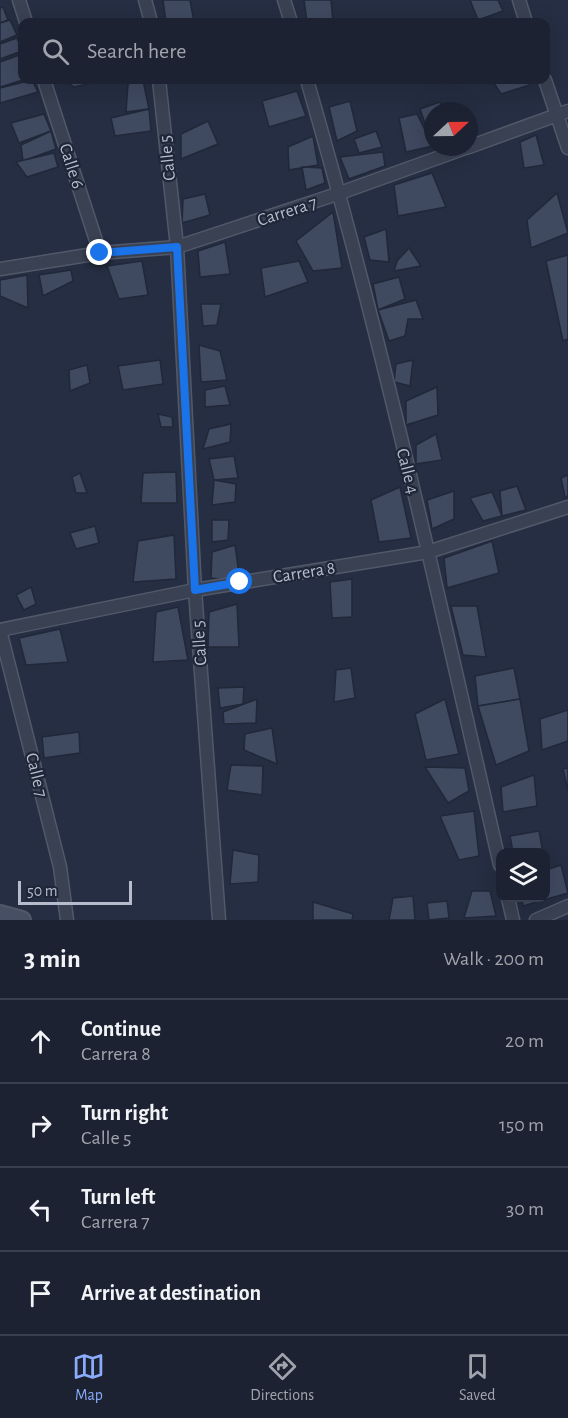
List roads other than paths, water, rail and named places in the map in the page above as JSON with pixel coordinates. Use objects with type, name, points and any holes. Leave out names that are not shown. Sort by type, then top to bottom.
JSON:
[{"type":"street","points":[[18,0],[25,18]]},
{"type":"street","points":[[146,0],[150,18]]},
{"type":"street","points":[[284,0],[290,18]]},
{"type":"street","points":[[519,0],[525,18]]},
{"type":"street","name":"Calle 6","points":[[45,84],[100,253]]},
{"type":"street","name":"Calle 5","points":[[159,84],[177,247],[195,590],[219,920]]},
{"type":"street","name":"Calle 4","points":[[308,84],[340,193],[428,552],[497,848]]},
{"type":"street","points":[[547,84],[563,113],[568,148]]},
{"type":"street","name":"Carrera 7","points":[[478,144],[563,113]]},
{"type":"street","name":"Carrera 7","points":[[0,269],[100,253],[177,247],[444,156]]},
{"type":"street","name":"Carrera 8","points":[[0,630],[195,590],[428,552],[568,507]]},
{"type":"street","name":"Calle 7","points":[[0,630],[60,867],[67,920]]},
{"type":"street","points":[[509,902],[513,920]]},
{"type":"street","points":[[536,920],[568,906]]},
{"type":"street","points":[[0,914],[22,920]]}]
